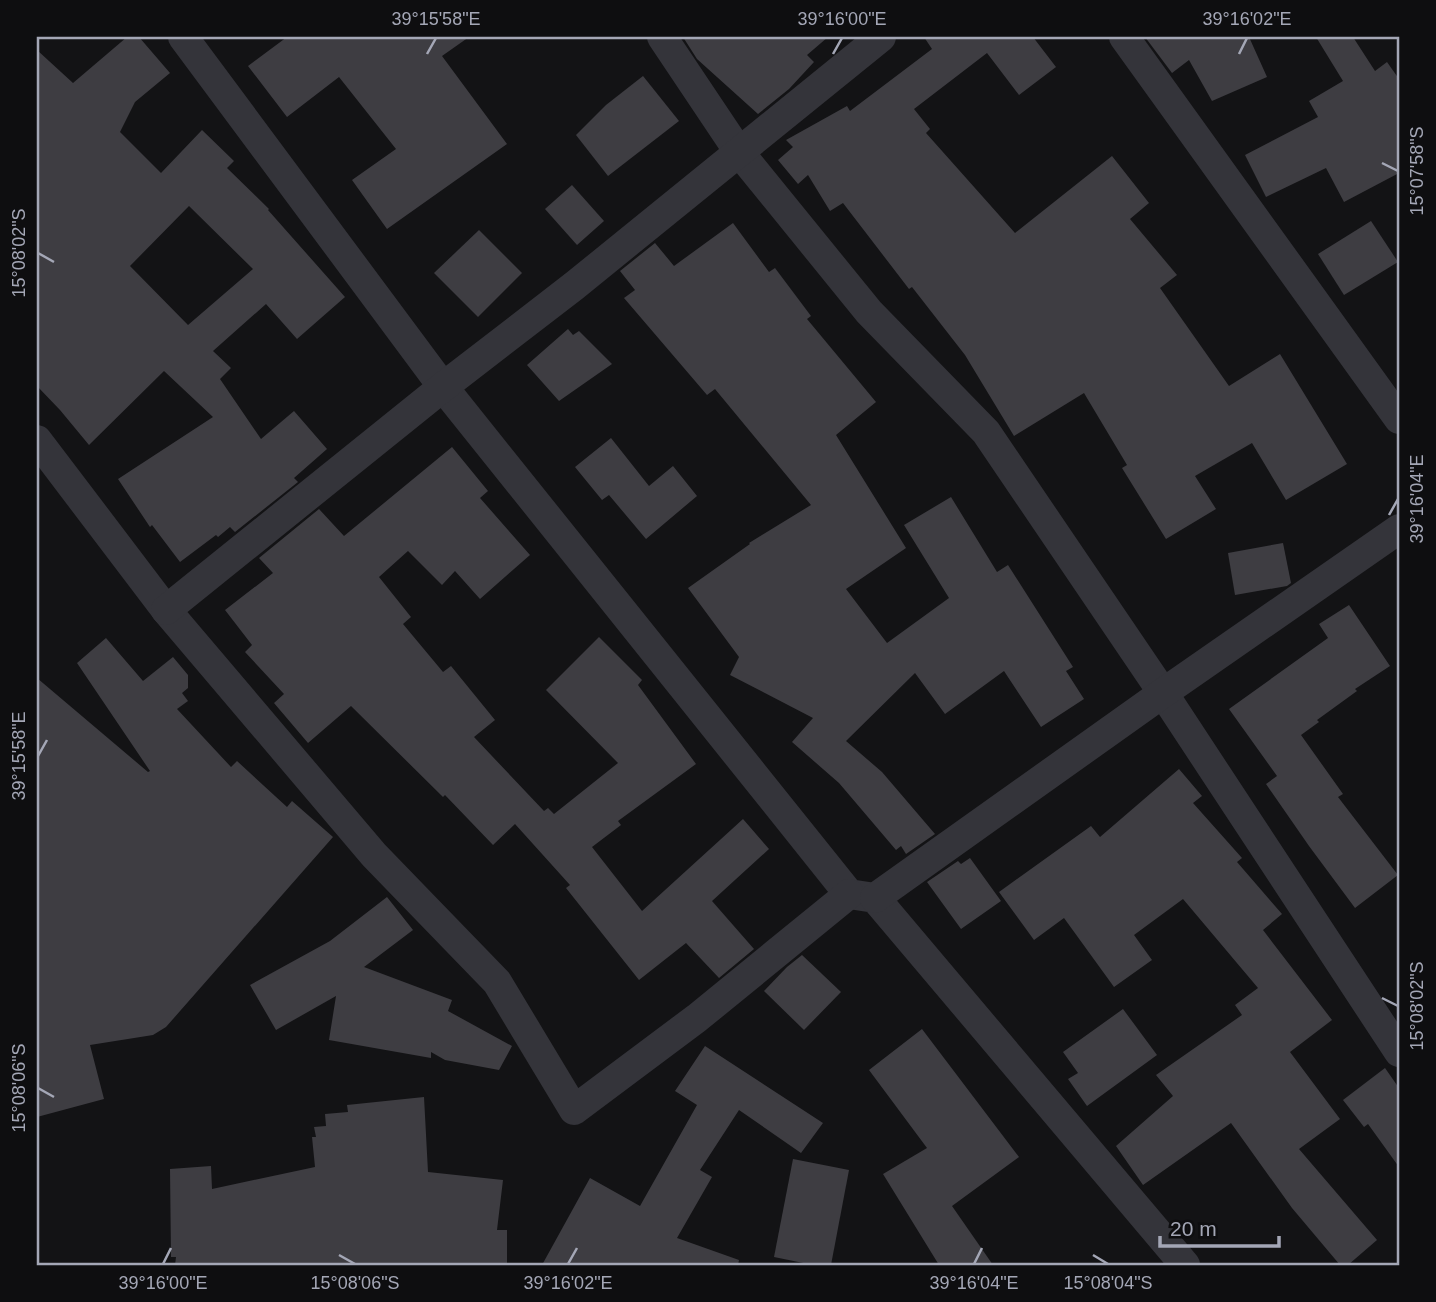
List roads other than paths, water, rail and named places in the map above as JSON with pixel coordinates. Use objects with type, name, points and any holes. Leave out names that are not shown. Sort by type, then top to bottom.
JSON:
[{"type":"street","points":[[183,37],[443,387],[862,896],[1185,1265]]},
{"type":"street","points":[[662,37],[739,152],[869,312],[986,432],[1164,692],[1399,1052]]},
{"type":"street","points":[[166,610],[443,387],[574,286],[881,37]]},
{"type":"street","points":[[1124,37],[1399,419]]},
{"type":"street","points":[[37,440],[166,610],[374,855],[497,982],[574,1110],[862,896],[1399,529]]}]
